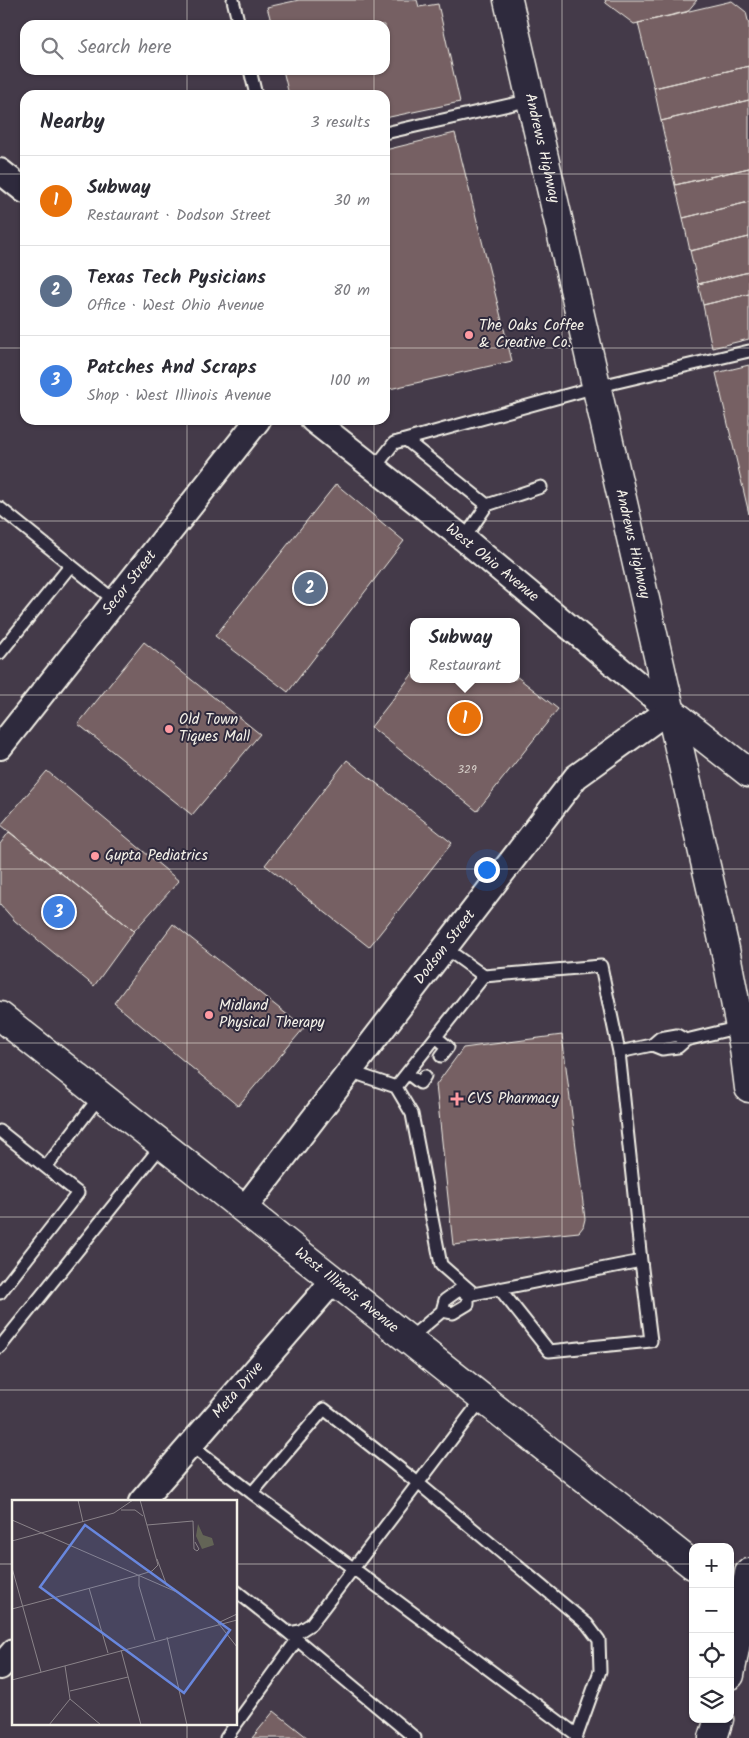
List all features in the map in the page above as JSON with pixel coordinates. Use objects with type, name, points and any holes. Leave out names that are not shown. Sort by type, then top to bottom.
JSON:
[{"type":"main road","name":"Andrews Highway","points":[[508,0],[734,993],[749,1088]]},
{"type":"main road","points":[[669,710],[749,773]]},
{"type":"main road","points":[[734,993],[749,960]]},
{"type":"main road","name":"West Illinois Avenue","points":[[0,1016],[689,1562]]},
{"type":"main road","points":[[734,1653],[749,1573]]},
{"type":"main road","points":[[713,1738],[718,1723]]},
{"type":"street","points":[[0,171],[20,187]]},
{"type":"street","name":"Secor Street","points":[[0,747],[114,600],[254,425]]},
{"type":"street","name":"West Ohio Avenue","points":[[319,425],[373,470],[464,539],[669,710]]},
{"type":"street","name":"Dodson Street","points":[[244,1209],[576,778],[669,710]]},
{"type":"street","name":"Meta Drive","points":[[143,1500],[334,1280]]},
{"type":"street","points":[[0,1667],[12,1653]]},
{"type":"lane","points":[[233,0],[238,20]]},
{"type":"lane","points":[[251,75],[255,90]]},
{"type":"lane","points":[[390,132],[531,100]]},
{"type":"lane","points":[[373,470],[394,443],[596,387],[749,351]]},
{"type":"lane","points":[[406,440],[487,505]]},
{"type":"lane","points":[[464,539],[487,505],[541,487]]},
{"type":"lane","points":[[0,508],[114,600]]},
{"type":"lane","points":[[0,653],[71,565]]},
{"type":"lane","points":[[445,948],[484,976],[601,966],[619,1052],[641,1261],[652,1341],[549,1350],[499,1288]]},
{"type":"lane","points":[[396,1088],[484,976]]},
{"type":"lane","points":[[619,1052],[652,1045],[660,1038],[677,1035],[686,1040],[740,1027]]},
{"type":"lane","points":[[436,1037],[448,1047],[441,1056]]},
{"type":"lane","points":[[349,1071],[396,1088],[412,1114],[441,1265],[470,1294]]},
{"type":"lane","points":[[407,1073],[420,1083],[425,1076]]},
{"type":"lane","points":[[46,1168],[100,1096]]},
{"type":"lane","points":[[0,1131],[78,1193],[0,1293]]},
{"type":"lane","points":[[0,1347],[162,1145]]},
{"type":"lane","points":[[410,1339],[442,1311],[445,1300],[459,1290],[470,1294],[641,1261]]},
{"type":"lane","points":[[238,1721],[293,1637],[311,1624],[483,1398]]},
{"type":"lane","points":[[190,1445],[252,1493],[354,1567],[576,1737],[600,1671],[599,1640],[587,1624],[418,1483],[324,1409],[252,1493]]},
{"type":"lane","points":[[238,1593],[415,1738]]},
{"type":"lane","points":[[226,1738],[235,1726]]},
{"type":"building","points":[[299,0],[417,0],[419,7],[438,4],[460,102],[390,117],[390,90],[288,90],[284,75],[390,75],[390,20],[271,20],[267,7]]},
{"type":"building","points":[[605,0],[697,0],[687,12],[634,24],[606,3]]},
{"type":"building","points":[[732,1],[746,12],[749,25],[749,66],[654,88],[638,23]]},
{"type":"building","points":[[749,66],[749,100],[661,121],[654,88]]},
{"type":"building","points":[[749,100],[749,168],[675,185],[661,121]]},
{"type":"building","points":[[455,133],[512,361],[390,389],[390,149]]},
{"type":"building","points":[[749,168],[749,202],[683,218],[675,185]]},
{"type":"building","points":[[749,202],[749,237],[690,251],[683,218]]},
{"type":"building","points":[[749,237],[749,272],[698,284],[690,251]]},
{"type":"building","points":[[749,272],[749,294],[703,305],[698,284]]},
{"type":"building","points":[[749,294],[749,339],[712,348],[703,305]]},
{"type":"building","points":[[749,365],[749,514],[716,373]]},
{"type":"building","points":[[336,484],[404,541],[288,692],[215,636]]},
{"type":"building","name":"Old Town Tiques Mall","points":[[144,642],[260,734],[192,815],[78,724]]},
{"type":"building","points":[[410,677],[410,683],[520,683],[520,679],[558,709],[477,811],[371,727]]},
{"type":"building","points":[[347,760],[452,843],[369,947],[265,865]]},
{"type":"building","name":"Gupta Pediatrics","points":[[47,771],[179,881],[134,931],[1,825]]},
{"type":"building","points":[[9,832],[134,931],[94,986],[15,921],[0,904],[0,844]]},
{"type":"building","name":"Midland Physical Therapy","points":[[173,924],[304,1028],[238,1106],[114,1003]]},
{"type":"building","name":"CVS Pharmacy","points":[[562,1035],[585,1219],[583,1227],[579,1232],[453,1245],[436,1085],[463,1048]]},
{"type":"building","points":[[274,1711],[308,1738],[252,1738]]},
{"type":"place","name":"The Oaks Coffee & Creative Co.","points":[[469,335]]},
{"type":"place","name":"Texas Tech Pysicians","points":[[310,588]]},
{"type":"place","name":"Subway","points":[[465,718]]},
{"type":"place","name":"Old Town Tiques Mall","points":[[169,729]]},
{"type":"place","name":"Gupta Pediatrics","points":[[95,856]]},
{"type":"place","name":"Patches And Scraps","points":[[59,912]]},
{"type":"place","name":"Midland Physical Therapy","points":[[209,1015]]},
{"type":"place","name":"CVS Pharmacy","points":[[457,1099]]}]
